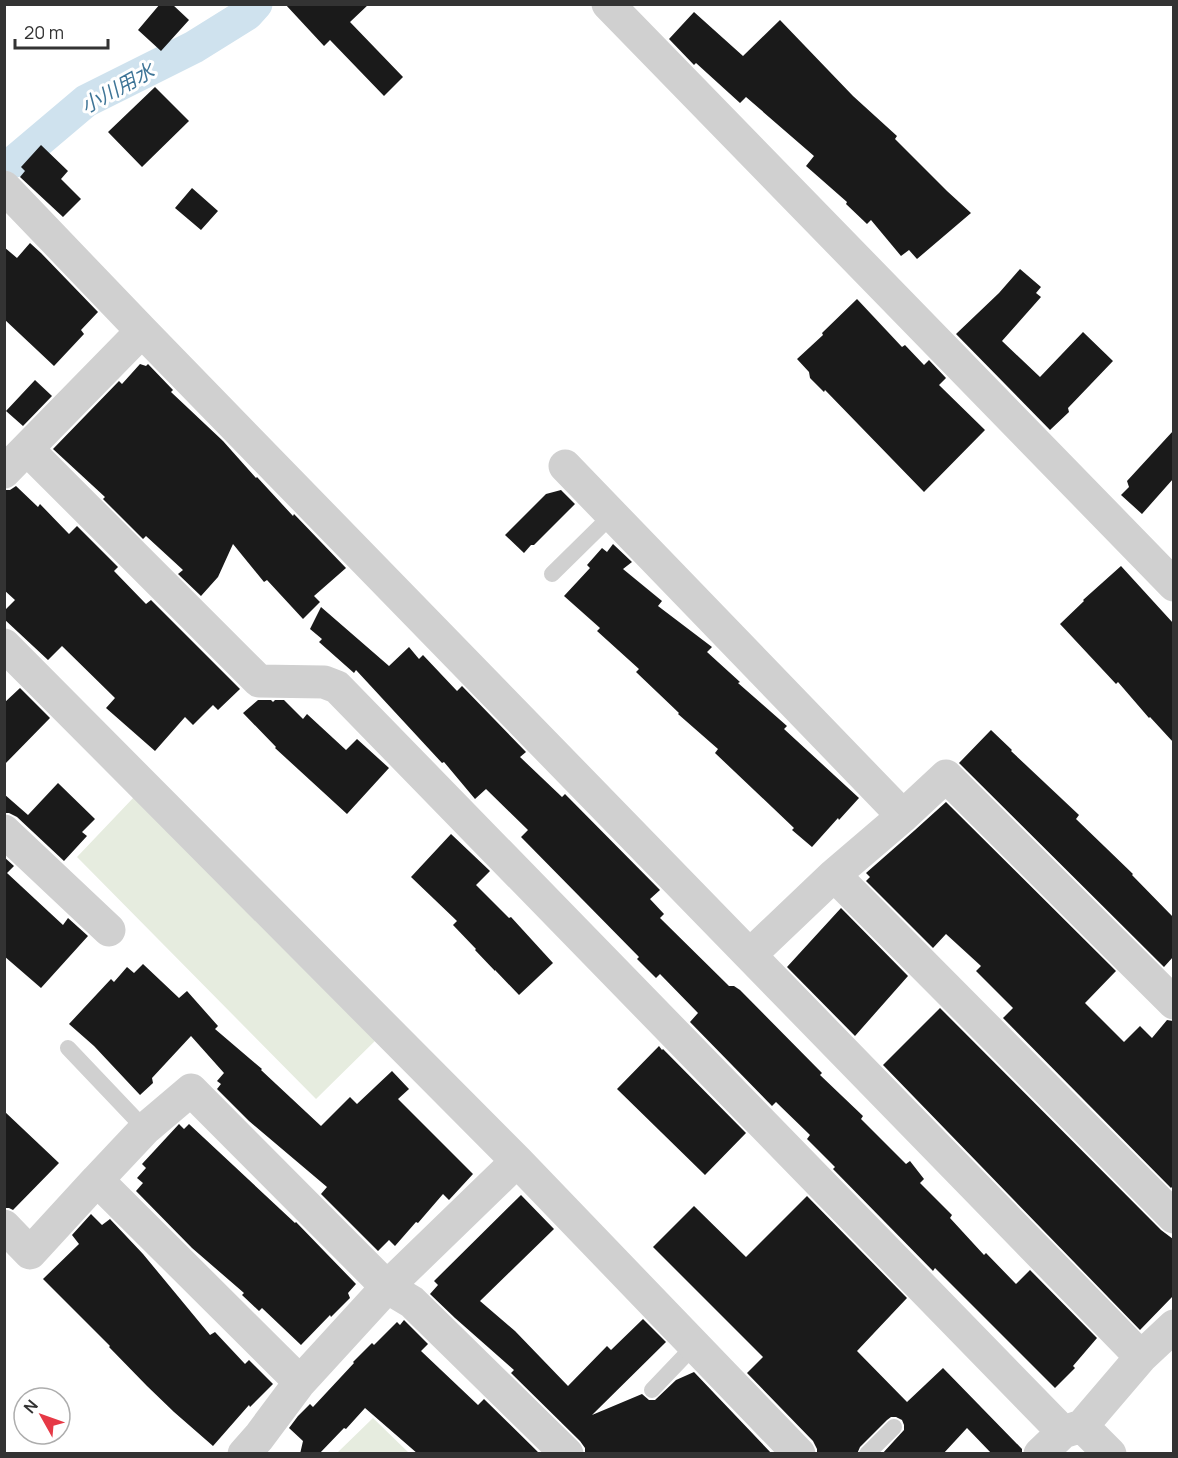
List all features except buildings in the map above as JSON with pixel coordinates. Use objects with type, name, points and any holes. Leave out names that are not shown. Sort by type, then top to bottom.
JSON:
[{"type":"street","points":[[609,4],[1173,585]]},
{"type":"street","points":[[4,187],[1141,1357]]},
{"type":"street","points":[[4,472],[142,331]]},
{"type":"street","points":[[27,449],[259,681],[324,682],[337,687],[1062,1437],[1110,1454]]},
{"type":"street","points":[[565,466],[903,816]]},
{"type":"street","points":[[4,645],[517,1161],[799,1454]]},
{"type":"street","points":[[751,954],[834,875],[946,776],[1173,1003]]},
{"type":"street","points":[[4,831],[109,930]]},
{"type":"street","points":[[834,875],[1173,1217]]},
{"type":"street","points":[[4,1226],[30,1253],[145,1129],[191,1090],[387,1287],[412,1302],[567,1454]]},
{"type":"street","points":[[259,1448],[300,1382],[387,1287],[517,1161]]},
{"type":"street","points":[[98,1180],[300,1382]]},
{"type":"street","points":[[1062,1437],[1173,1326]]},
{"type":"lane","points":[[552,574],[612,515]]},
{"type":"lane","points":[[68,1048],[145,1129]]},
{"type":"lane","points":[[652,1390],[695,1345]]},
{"type":"lane","points":[[867,1454],[894,1427]]},
{"type":"shaded area","points":[[135,796],[379,1037],[316,1099],[77,857]]},
{"type":"shaded area","points":[[373,1418],[409,1453],[337,1453]]},
{"type":"waterway","name":"小川用水","points":[[15,161],[86,101],[194,47],[247,14],[256,4]]}]
